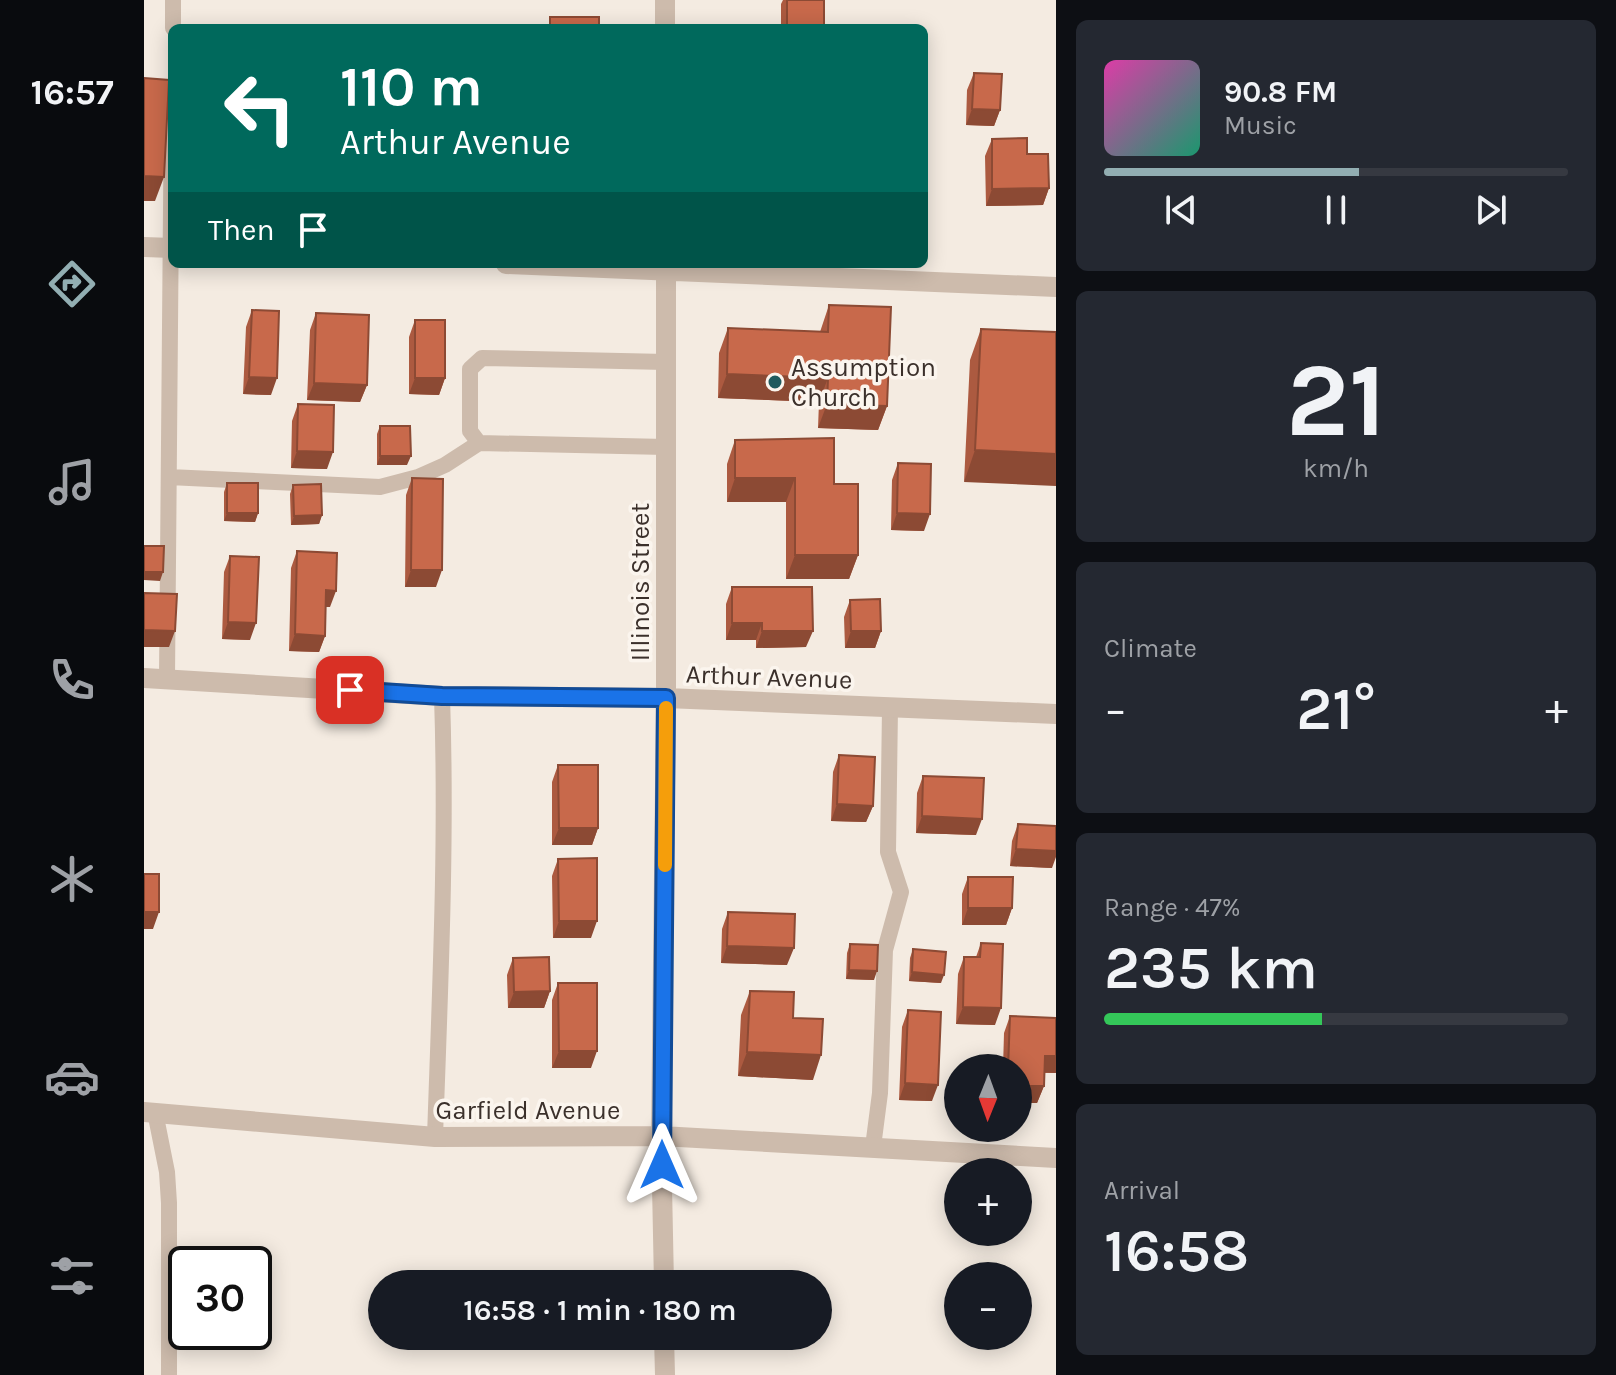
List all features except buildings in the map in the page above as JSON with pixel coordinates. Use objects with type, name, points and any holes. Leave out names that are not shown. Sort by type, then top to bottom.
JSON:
[{"type":"street","points":[[665,0],[665,24]]},
{"type":"street","points":[[144,247],[168,248]]},
{"type":"street","points":[[666,268],[1056,287]]},
{"type":"street","name":"Illinois Street","points":[[664,1270],[661,1136],[666,698],[666,268]]},
{"type":"street","name":"Arthur Avenue","points":[[144,678],[442,696],[666,698],[1056,714]]},
{"type":"street","name":"Garfield Avenue","points":[[150,1112],[435,1137],[661,1136],[1056,1158]]},
{"type":"street","points":[[664,1350],[665,1375]]},
{"type":"lane","points":[[173,0],[173,24]]},
{"type":"lane","points":[[167,679],[171,268]]},
{"type":"lane","points":[[479,443],[470,431],[470,369],[482,358],[666,362]]},
{"type":"lane","points":[[169,477],[380,487],[418,477],[445,465],[479,443],[666,447]]},
{"type":"lane","points":[[435,1137],[443,910],[442,696]]},
{"type":"lane","points":[[873,1147],[880,1093],[885,950],[901,892],[888,852],[890,708]]},
{"type":"lane","points":[[150,1112],[167,1172],[169,1375]]},
{"type":"slow traffic","points":[[665,865],[666,708]]},
{"type":"place","name":"Assumption Church","points":[[775,382]]},
{"type":"route","points":[[350,690],[442,696],[666,698],[662,1165]]}]
